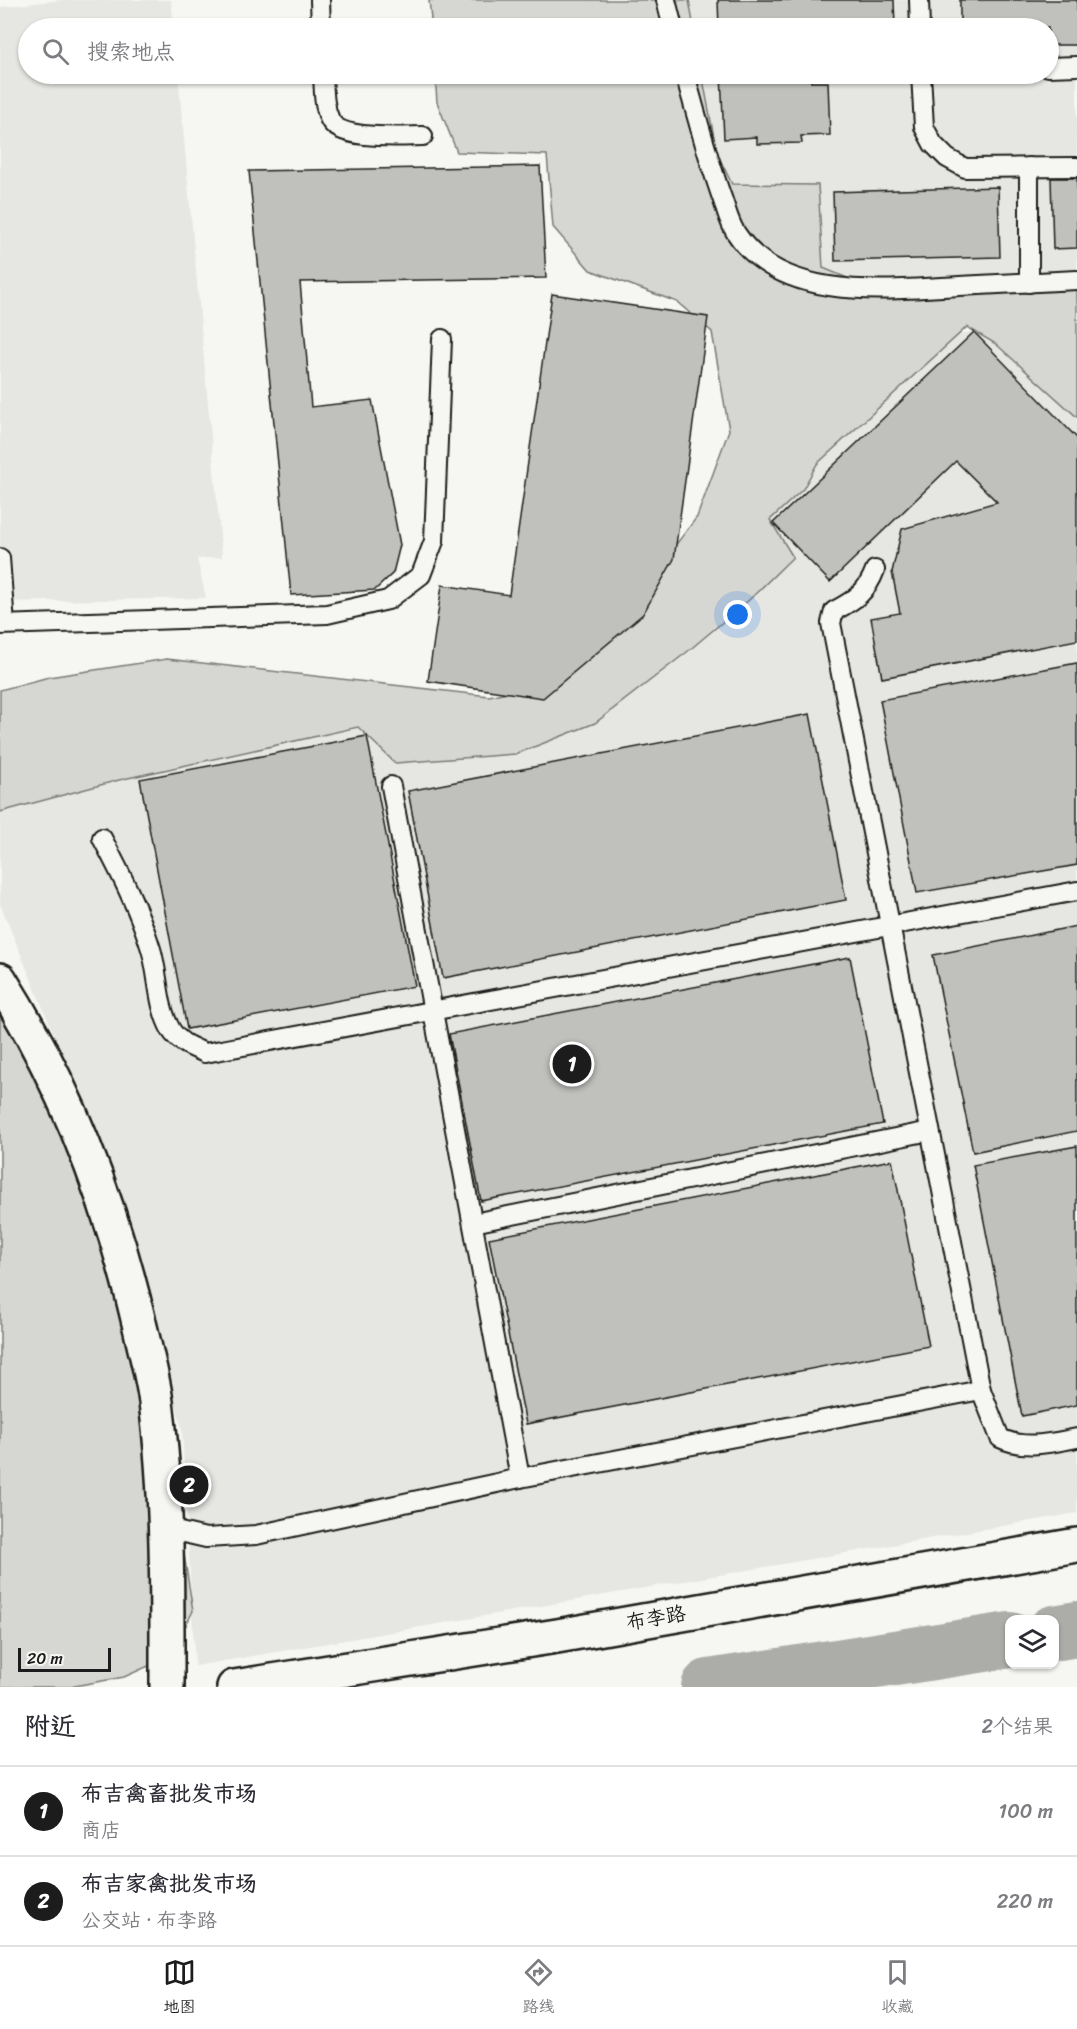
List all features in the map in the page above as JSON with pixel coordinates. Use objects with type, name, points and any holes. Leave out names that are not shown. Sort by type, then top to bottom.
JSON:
[{"type":"main road","points":[[0,980],[81,1136],[127,1268],[156,1400],[167,1529],[167,1687]]},
{"type":"main road","name":"布李路","points":[[234,1687],[557,1636],[1077,1545]]},
{"type":"lane","points":[[320,0],[321,18]]},
{"type":"lane","points":[[666,0],[671,18]]},
{"type":"lane","points":[[920,0],[920,18]]},
{"type":"lane","points":[[1059,67],[1077,66]]},
{"type":"lane","points":[[323,84],[324,100],[330,122],[343,131],[364,135],[423,136]]},
{"type":"lane","points":[[688,84],[708,160],[734,231],[746,247],[766,264],[794,276],[832,287],[871,291],[1077,280]]},
{"type":"lane","points":[[922,84],[924,127],[933,144],[947,158],[965,168],[1077,167]]},
{"type":"lane","points":[[1029,167],[1029,283]]},
{"type":"lane","points":[[0,558],[2,625],[327,614],[388,600],[421,575],[434,541],[442,339]]},
{"type":"lane","points":[[875,570],[869,587],[858,599],[834,611],[831,623],[981,1390],[1000,1438],[1014,1445],[1038,1446],[1077,1438]]},
{"type":"lane","points":[[391,786],[520,1478]]},
{"type":"lane","points":[[102,838],[139,913],[152,951],[162,1007],[171,1029],[181,1042],[205,1053],[890,928],[1077,891]]},
{"type":"lane","points":[[473,1223],[930,1131]]},
{"type":"lane","points":[[167,1529],[206,1538],[256,1535],[520,1478],[981,1390]]},
{"type":"shaded area","points":[[61,0],[171,0],[173,18],[18,18],[18,84],[179,84],[222,557],[197,559],[206,598],[0,602],[0,7]]},
{"type":"shaded area","points":[[429,0],[689,0],[692,18],[431,18]]},
{"type":"shaded area","points":[[652,0],[1077,0],[1077,296],[765,281],[679,84],[1059,84],[1059,18],[658,18]]},
{"type":"shaded area","points":[[436,84],[704,84],[717,153],[732,184],[818,185],[823,268],[857,282],[1077,282],[1077,417],[996,344],[967,327],[817,464],[803,489],[770,520],[793,557],[749,600],[687,652],[595,723],[516,754],[395,763],[358,727],[119,780],[0,812],[0,690],[49,677],[167,659],[489,696],[552,682],[629,606],[697,517],[729,430],[712,332],[677,302],[590,270],[553,227],[547,155],[457,152],[437,102]]},
{"type":"shaded area","points":[[1017,321],[1077,350],[1077,1513],[195,1666],[182,1429],[129,1216],[0,904],[0,779],[227,728],[536,707],[836,364]]},
{"type":"shaded area","points":[[0,1002],[69,1136],[157,1384],[193,1611],[171,1656],[124,1677],[69,1687],[0,1687]]},
{"type":"building","points":[[718,0],[894,0],[895,18],[719,18]]},
{"type":"building","points":[[960,0],[1077,0],[1077,45],[1059,45],[1059,18],[960,18]]},
{"type":"building","points":[[721,84],[828,84],[830,135],[801,136],[802,143],[757,144],[757,137],[724,139]]},
{"type":"building","points":[[540,166],[546,278],[300,282],[311,407],[372,400],[400,545],[393,573],[375,590],[291,595],[249,171]]},
{"type":"building","points":[[1051,178],[1077,178],[1077,248],[1053,249]]},
{"type":"building","points":[[998,187],[1000,257],[835,261],[833,192]]},
{"type":"building","points":[[552,294],[708,317],[674,559],[643,614],[543,698],[428,681],[442,585],[509,595]]},
{"type":"building","points":[[974,332],[1077,438],[1077,640],[882,678],[871,618],[900,613],[892,572],[902,529],[997,502],[956,461],[830,582],[773,523]]},
{"type":"building","points":[[1077,663],[1077,865],[917,893],[880,700]]},
{"type":"building","points":[[810,714],[846,900],[443,978],[408,791]]},
{"type":"building","points":[[367,736],[415,986],[187,1029],[140,779]]},
{"type":"building","points":[[1077,926],[1077,1131],[973,1152],[933,955]]},
{"type":"building","points":[[850,957],[883,1124],[481,1201],[449,1034]]},
{"type":"building","points":[[1077,1146],[1077,1405],[1022,1416],[973,1165]]},
{"type":"building","points":[[892,1160],[929,1346],[526,1424],[489,1238]]},
{"type":"waterway","points":[[1059,1632],[1077,1629]]},
{"type":"waterway","points":[[709,1687],[1005,1641]]},
{"type":"place","name":"布吉禽畜批发市场","points":[[572,1064]]},
{"type":"place","name":"布吉家禽批发市场","points":[[189,1485]]}]
